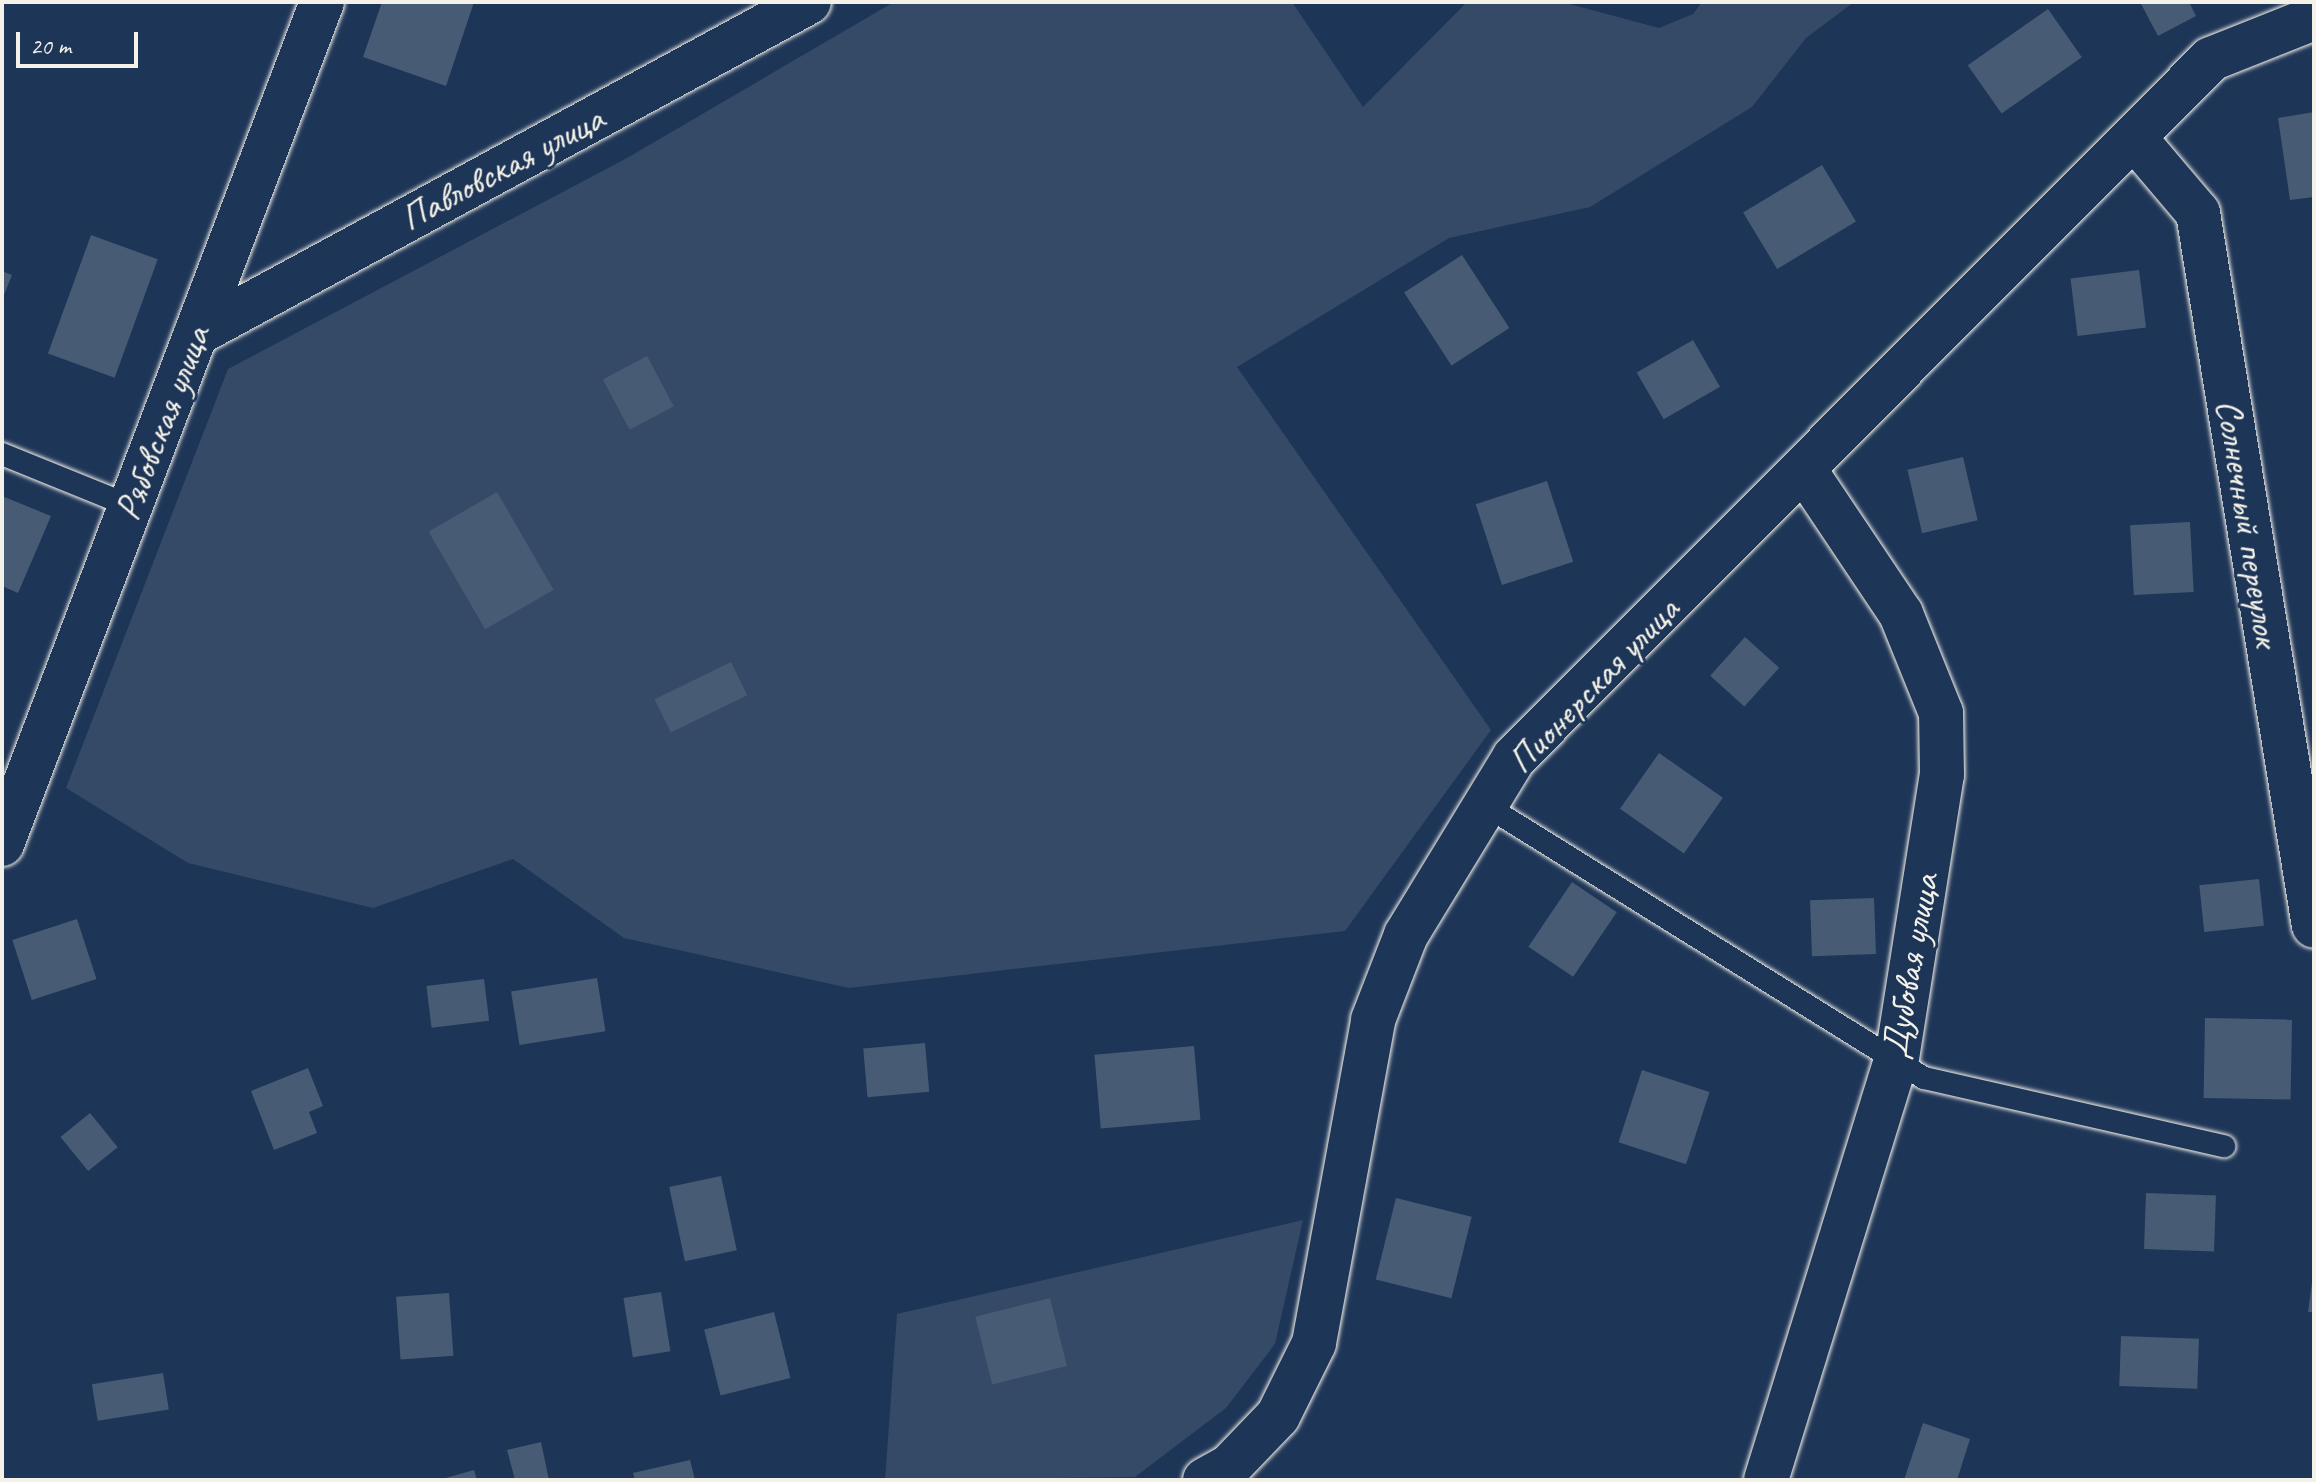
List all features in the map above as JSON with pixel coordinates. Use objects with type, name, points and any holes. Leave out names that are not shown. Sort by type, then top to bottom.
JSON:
[{"type":"street","name":"Рябовская улица","points":[[2,844],[322,2]]},
{"type":"street","name":"Павловская улица","points":[[196,334],[809,2]]},
{"type":"street","name":"Пионерская улица","points":[[1205,1480],[1230,1466],[1278,1416],[1314,1343],[1373,1020],[1406,935],[1514,758],[2137,141],[2211,59],[2314,18]]},
{"type":"street","name":"Солнечный переулок","points":[[2137,141],[2198,213],[2314,926]]},
{"type":"street","name":"Дубовая улица","points":[[1766,1480],[1897,1058],[1942,775],[1941,713],[1901,614],[1806,472]]},
{"type":"lane","points":[[2,454],[130,506]]},
{"type":"lane","points":[[1485,805],[1897,1058],[1924,1078],[2224,1146]]},
{"type":"shaded area","points":[[894,2],[1292,2],[1363,107],[1467,2],[1562,2],[1659,28],[1693,14],[1702,2],[1854,2],[1806,38],[1752,107],[1590,207],[1449,238],[1237,367],[1491,730],[1345,931],[849,988],[624,938],[513,859],[373,908],[188,863],[66,788],[228,369],[627,158]]},
{"type":"shaded area","points":[[1303,1220],[1275,1344],[1226,1408],[1135,1477],[885,1480],[897,1314]]},
{"type":"building","points":[[382,2],[474,2],[446,86],[363,57]]},
{"type":"building","points":[[2140,2],[2189,2],[2196,16],[2158,36]]},
{"type":"building","points":[[2048,9],[2082,57],[2002,114],[1968,65]]},
{"type":"building","points":[[2314,112],[2314,197],[2290,200],[2278,118]]},
{"type":"building","points":[[1822,165],[1856,222],[1777,269],[1743,212]]},
{"type":"building","points":[[91,235],[158,259],[115,378],[48,353]]},
{"type":"building","points":[[1462,255],[1509,328],[1452,366],[1404,293]]},
{"type":"building","points":[[2139,270],[2146,328],[2078,336],[2071,278]]},
{"type":"building","points":[[2,271],[12,275],[2,300]]},
{"type":"building","points":[[1693,340],[1720,387],[1664,419],[1637,372]]},
{"type":"building","points":[[647,356],[674,406],[630,430],[603,379]]},
{"type":"building","points":[[1963,457],[1978,520],[1922,533],[1907,470]]},
{"type":"building","points":[[1547,481],[1573,562],[1502,585],[1476,504]]},
{"type":"building","points":[[497,492],[554,590],[485,629],[429,532]]},
{"type":"building","points":[[2,496],[51,516],[18,593],[2,586]]},
{"type":"building","points":[[2190,522],[2194,592],[2134,595],[2130,525]]},
{"type":"building","points":[[1745,637],[1779,668],[1744,706],[1710,676]]},
{"type":"building","points":[[731,662],[747,695],[671,733],[655,699]]},
{"type":"building","points":[[1659,753],[1723,798],[1684,853],[1620,809]]},
{"type":"building","points":[[2259,879],[2264,926],[2204,932],[2199,885]]},
{"type":"building","points":[[1572,882],[1617,912],[1573,977],[1528,947]]},
{"type":"building","points":[[1874,898],[1876,954],[1812,956],[1810,900]]},
{"type":"building","points":[[77,919],[96,979],[32,1000],[12,940]]},
{"type":"building","points":[[597,978],[605,1031],[520,1045],[511,992]]},
{"type":"building","points":[[484,979],[489,1021],[432,1028],[426,986]]},
{"type":"building","points":[[2205,1018],[2292,1020],[2291,1100],[2204,1098]]},
{"type":"building","points":[[925,1043],[929,1092],[868,1097],[863,1048]]},
{"type":"building","points":[[1194,1046],[1200,1120],[1101,1128],[1094,1055]]},
{"type":"building","points":[[308,1068],[323,1106],[309,1112],[317,1133],[274,1150],[251,1091]]},
{"type":"building","points":[[1642,1070],[1710,1092],[1686,1164],[1619,1142]]},
{"type":"building","points":[[90,1113],[118,1147],[88,1171],[60,1137]]},
{"type":"building","points":[[721,1176],[737,1250],[685,1261],[669,1187]]},
{"type":"building","points":[[2146,1193],[2216,1195],[2214,1251],[2144,1249]]},
{"type":"building","points":[[1396,1198],[1472,1217],[1451,1298],[1376,1280]]},
{"type":"building","points":[[2314,1268],[2314,1312],[2308,1312]]},
{"type":"building","points":[[661,1292],[670,1351],[633,1357],[623,1298]]},
{"type":"building","points":[[449,1293],[453,1356],[401,1360],[396,1297]]},
{"type":"building","points":[[1050,1298],[1067,1366],[992,1385],[975,1317]]},
{"type":"building","points":[[774,1312],[790,1378],[721,1395],[704,1329]]},
{"type":"building","points":[[2121,1336],[2199,1339],[2197,1389],[2119,1386]]},
{"type":"building","points":[[163,1373],[169,1410],[98,1421],[92,1384]]},
{"type":"building","points":[[1923,1423],[1970,1439],[1957,1480],[1904,1480]]},
{"type":"building","points":[[541,1442],[549,1480],[515,1480],[507,1450]]},
{"type":"building","points":[[690,1460],[695,1480],[635,1480],[633,1473]]},
{"type":"building","points":[[474,1470],[477,1480],[442,1479]]}]
